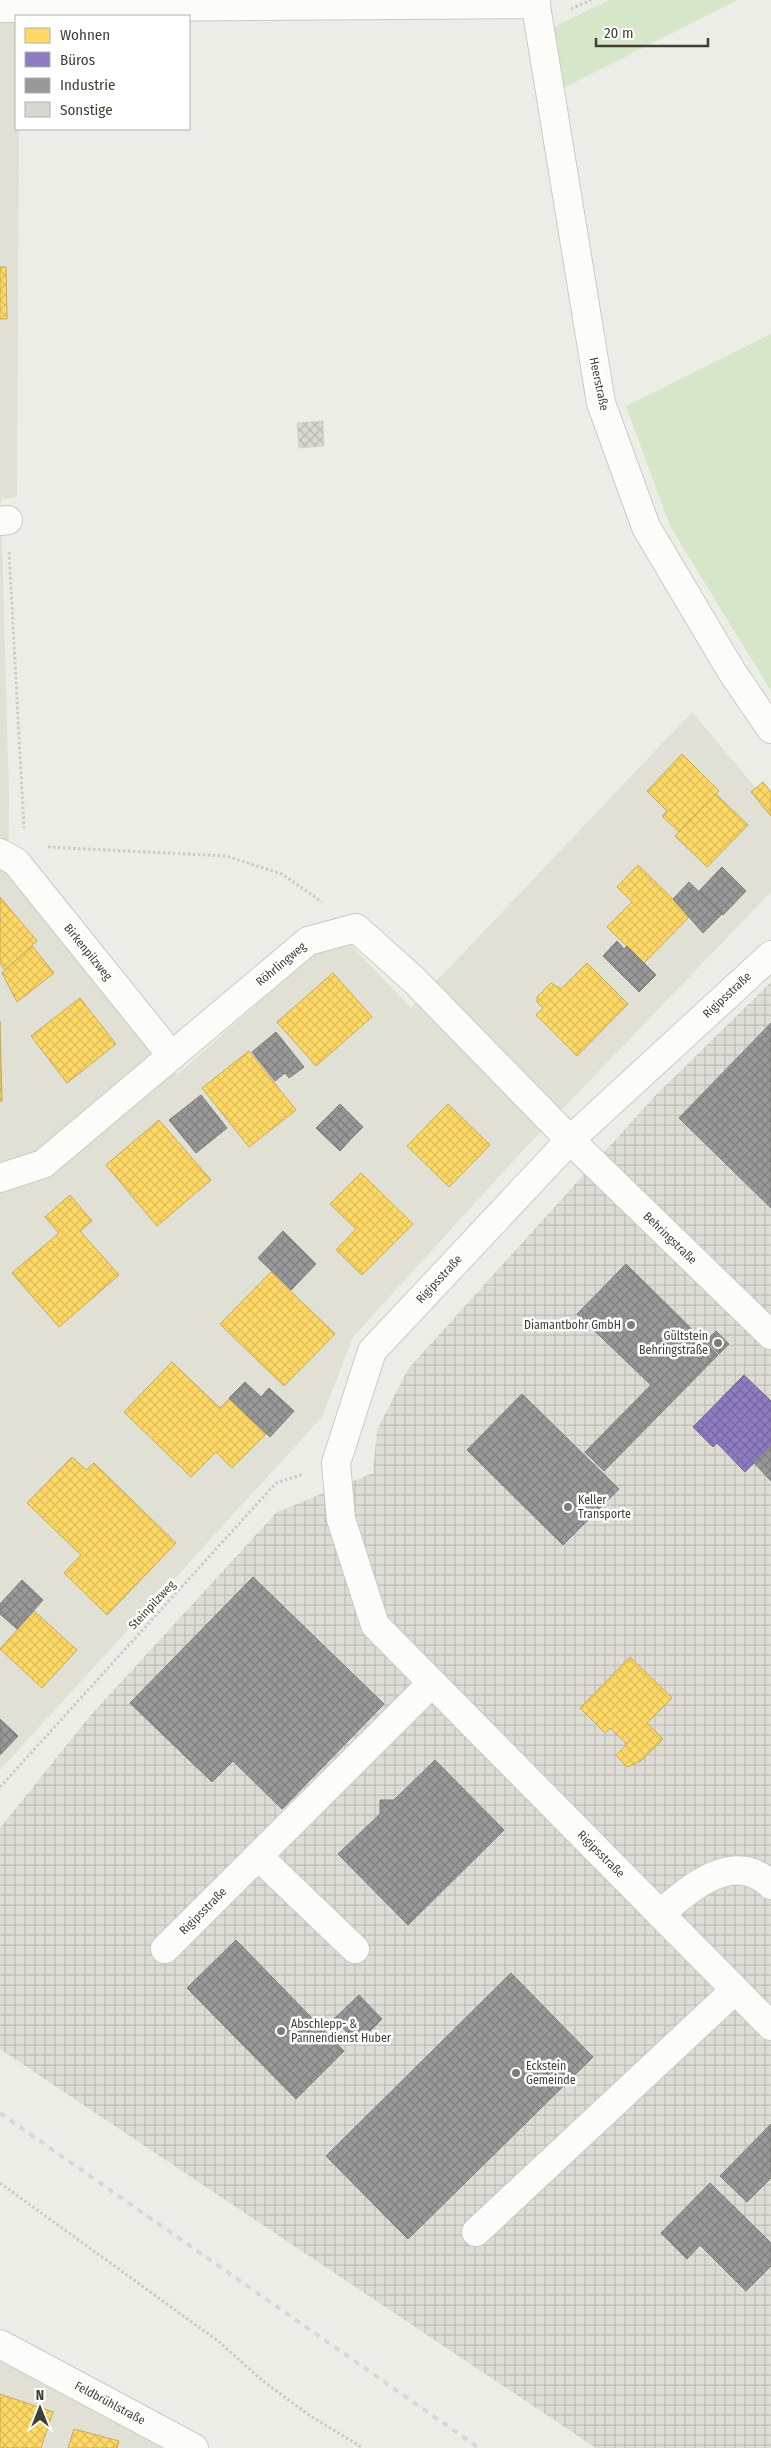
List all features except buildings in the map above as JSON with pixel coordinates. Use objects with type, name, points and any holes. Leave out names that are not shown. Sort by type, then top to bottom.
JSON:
[{"type":"street","points":[[0,8],[536,2]]},
{"type":"street","name":"Heerstraße","points":[[536,2],[601,403],[646,527],[732,672],[771,729]]},
{"type":"street","name":"Birkenpilzweg","points":[[0,853],[16,862],[172,1056]]},
{"type":"street","points":[[344,930],[356,928],[414,980],[570,1140]]},
{"type":"street","name":"Röhrlingweg","points":[[0,1178],[43,1164],[308,941],[344,930]]},
{"type":"street","name":"Rigipsstraße","points":[[771,955],[570,1140],[372,1350],[336,1464],[341,1519],[375,1625],[771,2026]]},
{"type":"street","name":"Behringstraße","points":[[570,1140],[771,1335]]},
{"type":"street","name":"Rigipsstraße","points":[[165,1949],[432,1683]]},
{"type":"street","points":[[258,1856],[356,1949]]},
{"type":"street","points":[[660,1914],[690,1887],[727,1870],[760,1874],[771,1885]]},
{"type":"street","points":[[476,2232],[735,1990]]},
{"type":"street","name":"Feldbrühlstraße","points":[[0,2344],[194,2448]]},
{"type":"path","points":[[572,10],[591,0]]},
{"type":"path","points":[[4,521],[24,832]]},
{"type":"path","points":[[41,847],[226,856],[282,874],[320,899],[344,930]]},
{"type":"path","name":"Steinpilzweg","points":[[0,1787],[276,1483],[336,1464]]},
{"type":"path","points":[[0,2183],[218,2341],[263,2381],[309,2416],[363,2448]]},
{"type":"shaded area","points":[[0,0],[14,0],[15,130],[19,130],[17,497],[1,499],[9,798],[8,874],[62,940],[178,1074],[313,954],[350,944],[411,1008],[692,712],[771,806],[771,892],[525,1148],[353,1337],[322,1417],[0,1770]]},
{"type":"shaded area","points":[[771,982],[771,2448],[596,2448],[0,2049],[0,1828],[90,1716],[277,1512],[373,1473],[377,1430],[408,1369],[655,1096]]},
{"type":"shaded area","points":[[0,2354],[77,2400],[163,2448],[0,2448]]},
{"type":"green space","points":[[609,0],[738,0],[559,90],[552,28]]},
{"type":"green space","points":[[771,334],[771,691],[670,526],[626,406]]},
{"type":"railway","points":[[0,2113],[479,2448]]},
{"type":"place","name":"Diamantbohr GmbH","points":[[631,1325]]},
{"type":"place","name":"Gültstein Behringstraße","points":[[718,1343]]},
{"type":"place","name":"Keller Transporte","points":[[568,1507]]},
{"type":"place","name":"Abschlepp- & Pannendienst Huber","points":[[281,2031]]},
{"type":"place","name":"Eckstein Gemeinde","points":[[516,2073]]}]
